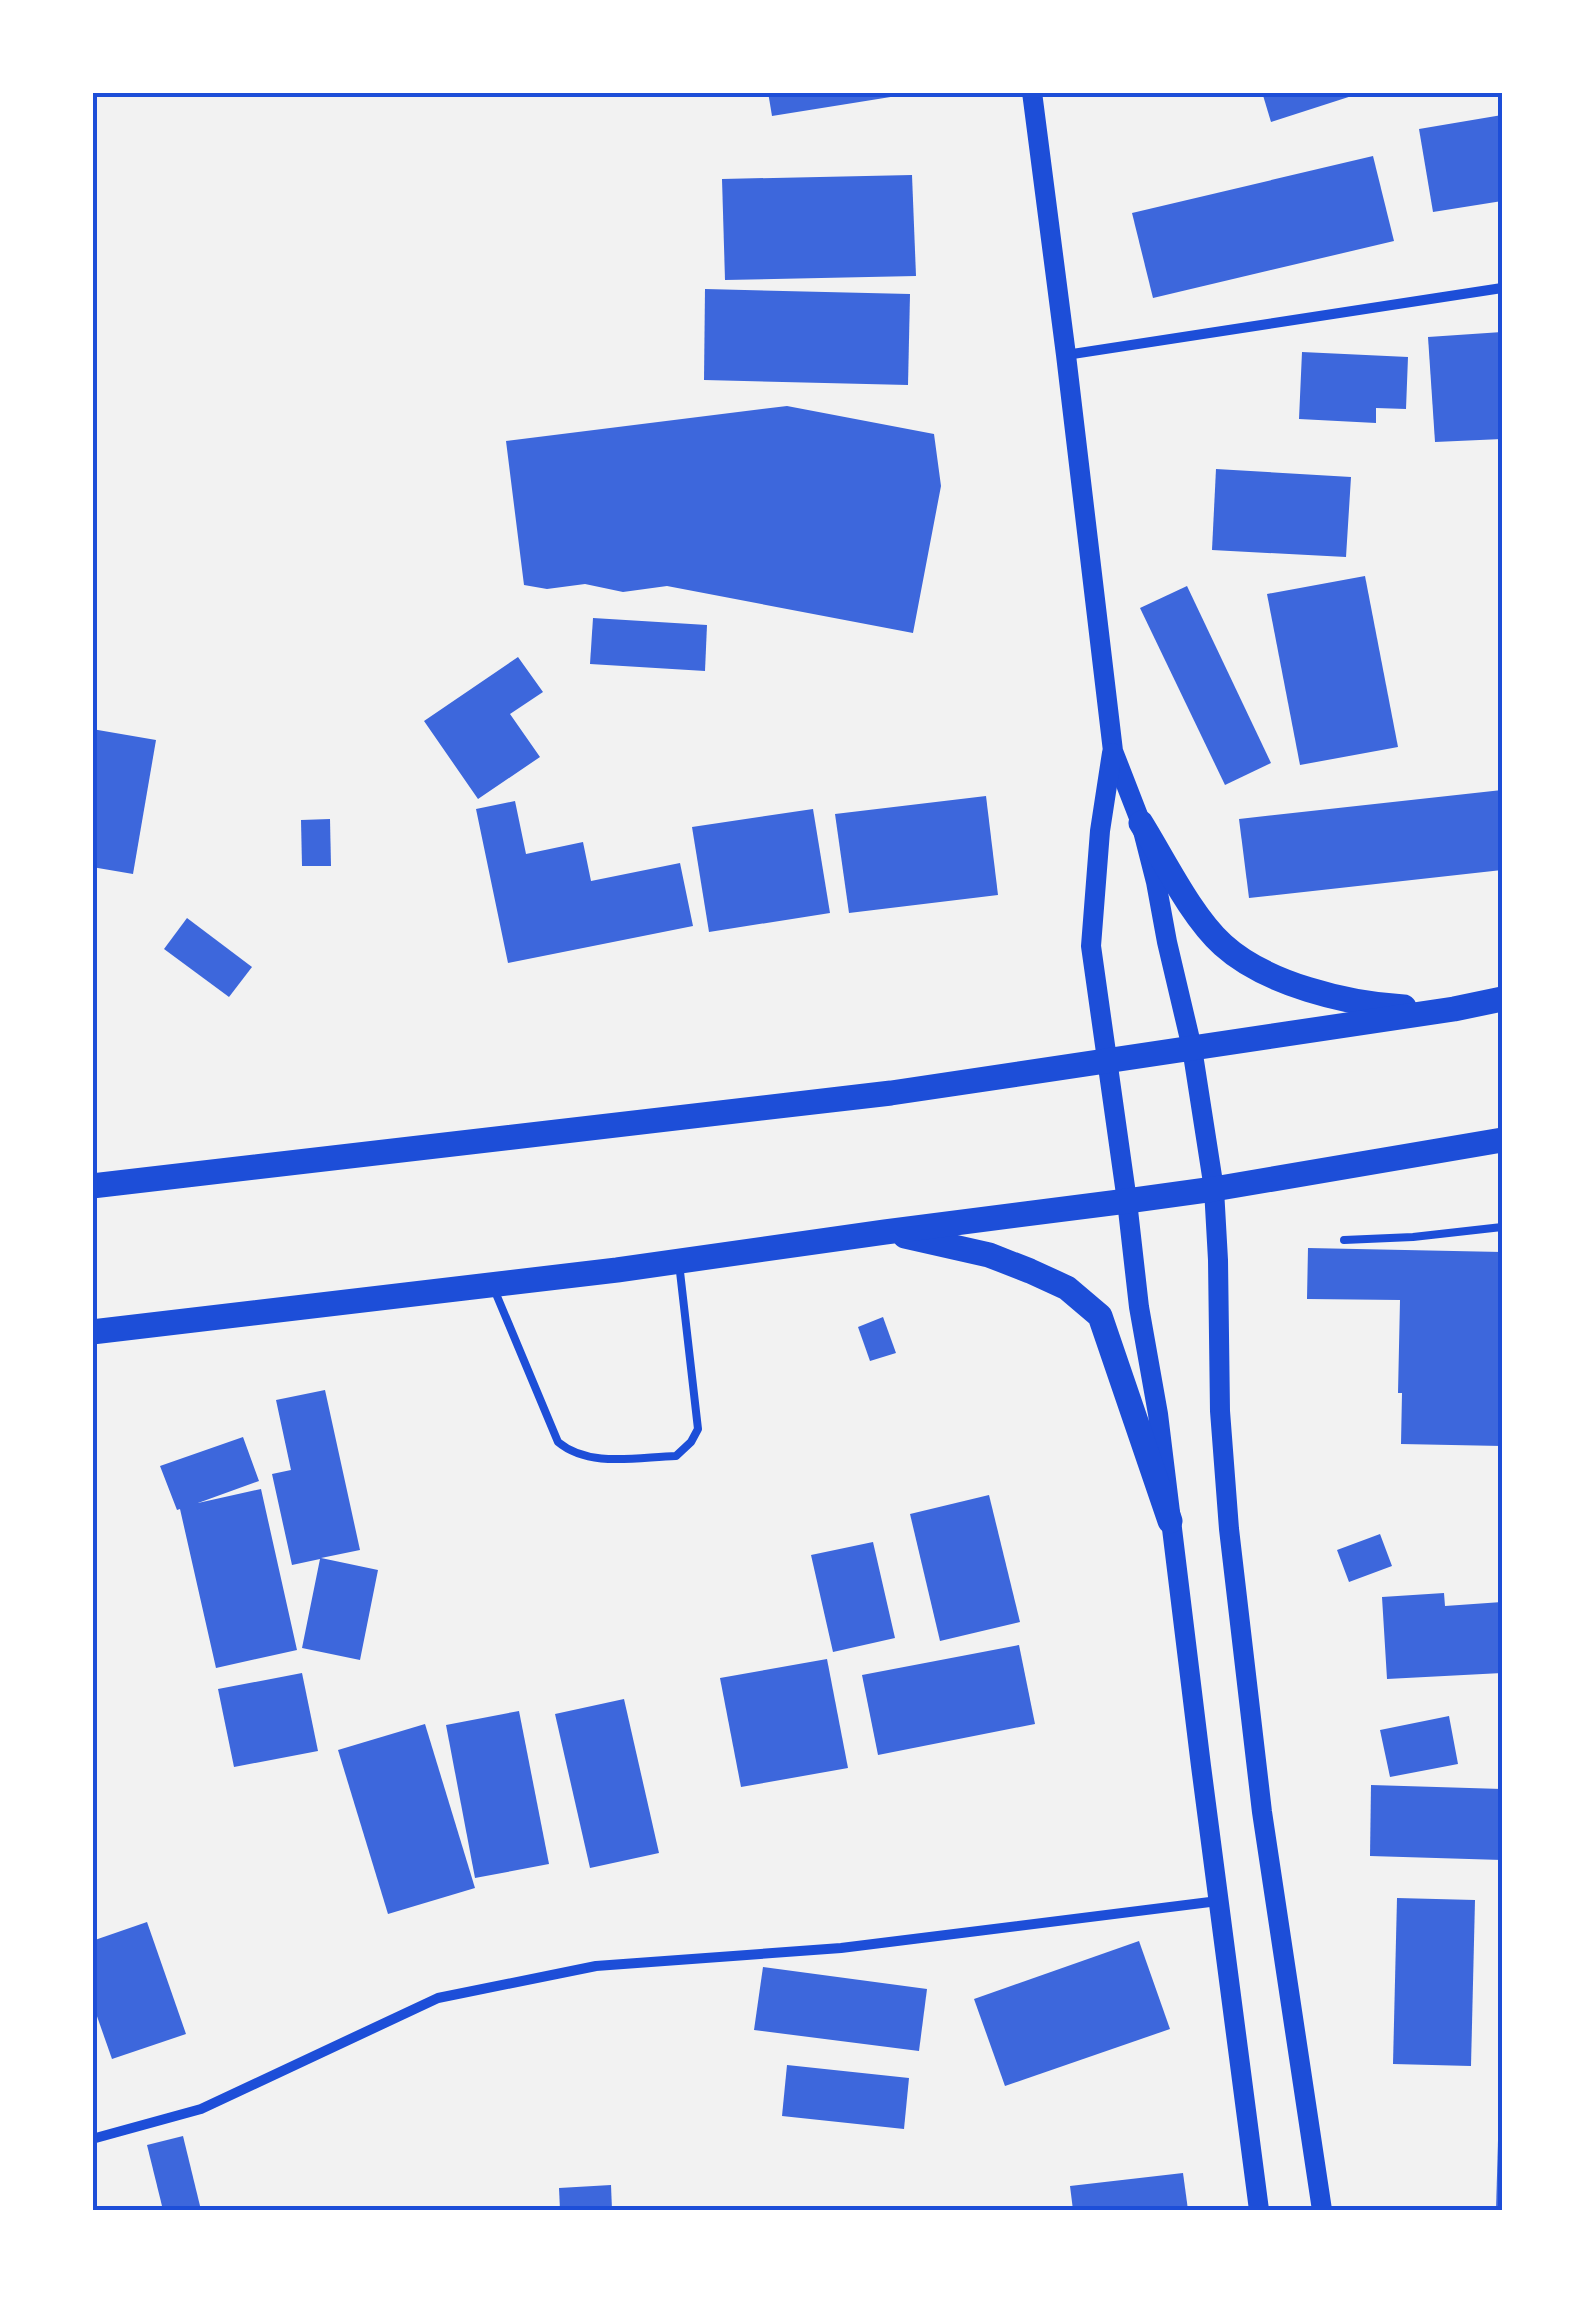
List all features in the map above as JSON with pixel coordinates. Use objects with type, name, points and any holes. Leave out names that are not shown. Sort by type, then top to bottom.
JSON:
[{"type":"main road","points":[[1032,92],[1113,751],[1141,823],[1192,1048],[1214,1190],[1220,1411],[1229,1529],[1262,1812],[1322,2210]]},
{"type":"main road","points":[[1113,751],[1100,831],[1091,946],[1139,1307],[1158,1414],[1259,2210]]},
{"type":"main road","points":[[1141,823],[1194,910],[1222,945],[1262,972],[1376,1006],[1454,1009]]},
{"type":"main road","points":[[92,1186],[891,1094],[1502,999]]},
{"type":"main road","points":[[92,1332],[679,1262],[1128,1202],[1502,1140]]},
{"type":"main road","points":[[886,1232],[989,1255],[1067,1288],[1100,1316],[1170,1521]]},
{"type":"street","points":[[1066,355],[1502,288]]},
{"type":"street","points":[[92,2140],[201,2108],[438,1998],[596,1966],[841,1948],[1219,1900]]},
{"type":"lane","points":[[1344,1240],[1502,1227]]},
{"type":"lane","points":[[492,1285],[558,1442],[566,1449],[594,1458],[676,1456],[698,1429],[679,1262]]},
{"type":"building","points":[[768,92],[903,92],[903,95],[772,116]]},
{"type":"building","points":[[1262,92],[1361,92],[1361,93],[1271,122]]},
{"type":"building","points":[[1502,115],[1502,201],[1433,212],[1419,129]]},
{"type":"building","points":[[1373,156],[1394,241],[1153,298],[1132,213]]},
{"type":"building","points":[[912,175],[916,276],[725,280],[722,179]]},
{"type":"building","points":[[705,289],[910,294],[908,385],[704,380]]},
{"type":"building","points":[[1502,332],[1502,439],[1435,442],[1428,337]]},
{"type":"building","points":[[1302,352],[1408,357],[1406,409],[1376,408],[1376,423],[1299,419]]},
{"type":"building","points":[[787,406],[934,434],[941,486],[913,633],[667,586],[623,592],[585,584],[547,589],[524,585],[506,441]]},
{"type":"building","points":[[1216,469],[1351,477],[1346,557],[1212,550]]},
{"type":"building","points":[[1365,576],[1398,747],[1300,765],[1267,594]]},
{"type":"building","points":[[1187,586],[1271,763],[1225,785],[1140,608]]},
{"type":"building","points":[[593,618],[707,625],[705,671],[590,664]]},
{"type":"building","points":[[518,657],[543,692],[510,714],[540,757],[478,799],[424,721]]},
{"type":"building","points":[[92,729],[156,740],[133,874],[92,867]]},
{"type":"building","points":[[1502,790],[1502,870],[1249,898],[1239,819]]},
{"type":"building","points":[[986,796],[998,895],[849,913],[835,814]]},
{"type":"building","points":[[515,801],[526,854],[583,842],[591,881],[680,863],[693,926],[508,963],[476,809]]},
{"type":"building","points":[[813,809],[830,913],[709,932],[692,827]]},
{"type":"building","points":[[330,819],[331,866],[302,866],[301,820]]},
{"type":"building","points":[[187,918],[252,967],[229,997],[164,949]]},
{"type":"building","points":[[1308,1248],[1502,1252],[1502,1446],[1401,1444],[1400,1300],[1307,1299]]},
{"type":"building","points":[[883,1317],[896,1353],[870,1361],[858,1327]]},
{"type":"building","points":[[325,1390],[360,1550],[321,1558],[378,1570],[360,1660],[302,1648],[320,1559],[292,1565],[272,1474],[291,1470],[276,1400]]},
{"type":"building","points":[[243,1437],[259,1481],[198,1503],[261,1489],[297,1650],[216,1668],[180,1509],[177,1510],[160,1466]]},
{"type":"building","points":[[989,1495],[1020,1622],[940,1641],[910,1514]]},
{"type":"building","points":[[1380,1534],[1392,1566],[1349,1582],[1337,1550]]},
{"type":"building","points":[[873,1542],[895,1638],[833,1652],[811,1555]]},
{"type":"building","points":[[1444,1593],[1445,1606],[1502,1602],[1502,1673],[1387,1679],[1382,1597]]},
{"type":"building","points":[[1019,1645],[1035,1724],[878,1755],[862,1675]]},
{"type":"building","points":[[827,1659],[848,1768],[741,1787],[720,1678]]},
{"type":"building","points":[[302,1673],[318,1751],[234,1767],[218,1689]]},
{"type":"building","points":[[624,1699],[659,1853],[590,1868],[555,1714]]},
{"type":"building","points":[[519,1711],[549,1864],[475,1878],[446,1725]]},
{"type":"building","points":[[1449,1716],[1458,1764],[1390,1777],[1380,1730]]},
{"type":"building","points":[[425,1724],[475,1888],[388,1914],[338,1750]]},
{"type":"building","points":[[1371,1785],[1502,1789],[1502,1860],[1370,1856]]},
{"type":"building","points":[[1397,1898],[1475,1900],[1471,2066],[1393,2064]]},
{"type":"building","points":[[147,1922],[186,2034],[112,2059],[92,2002],[92,1941]]},
{"type":"building","points":[[1139,1941],[1170,2029],[1005,2086],[974,1999]]},
{"type":"building","points":[[763,1967],[927,1989],[919,2051],[754,2030]]},
{"type":"building","points":[[787,2065],[909,2078],[904,2129],[782,2116]]},
{"type":"building","points":[[1499,2106],[1502,2210],[1496,2210]]},
{"type":"building","points":[[183,2136],[201,2210],[163,2210],[147,2145]]},
{"type":"building","points":[[1183,2173],[1188,2210],[1073,2210],[1070,2186]]},
{"type":"building","points":[[611,2185],[612,2210],[560,2210],[559,2188]]}]
